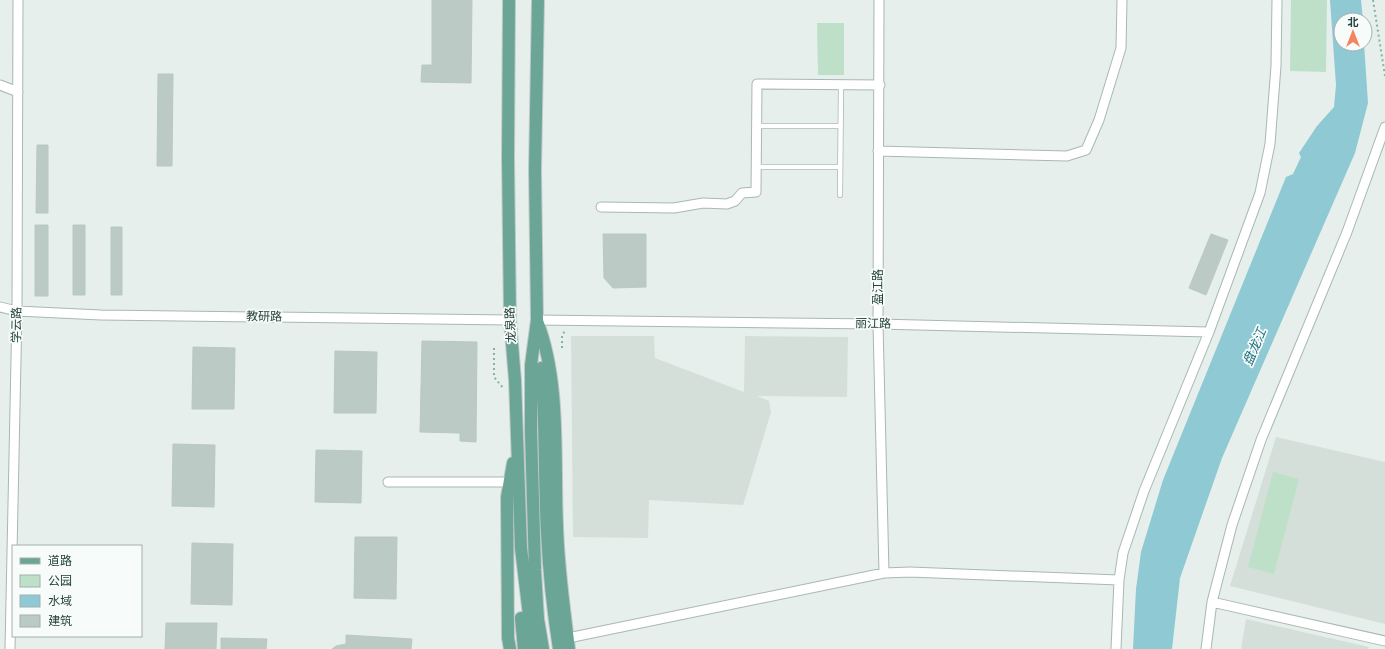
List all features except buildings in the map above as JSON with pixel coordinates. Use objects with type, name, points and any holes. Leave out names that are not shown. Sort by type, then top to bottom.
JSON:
[{"type":"main road","name":"龙泉路","points":[[509,0],[508,158],[510,320],[515,380],[521,548],[519,594],[543,649]]},
{"type":"main road","name":"龙泉路","points":[[533,649],[530,619],[533,533],[530,366],[537,320],[535,170],[538,0]]},
{"type":"main road","points":[[537,320],[544,409],[547,539],[550,583],[559,649]]},
{"type":"main road","points":[[537,320],[543,335],[548,356],[554,405],[560,579],[569,643]]},
{"type":"main road","points":[[510,649],[508,638],[507,496],[517,446]]},
{"type":"main road","points":[[524,649],[530,619]]},
{"type":"street","name":"学云路","points":[[12,545],[17,311],[18,0]]},
{"type":"street","name":"盈江路","points":[[880,0],[878,324],[884,573]]},
{"type":"street","points":[[878,151],[1067,156],[1086,150],[1100,120],[1121,48],[1122,0]]},
{"type":"street","points":[[1116,649],[1119,580],[1123,553],[1144,491],[1209,332],[1260,193],[1270,144],[1276,66],[1277,0]]},
{"type":"street","points":[[601,207],[674,208],[703,203],[727,204],[735,201],[742,193],[756,192],[757,84],[880,85]]},
{"type":"street","points":[[0,85],[18,92]]},
{"type":"street","points":[[1206,649],[1212,602],[1232,525],[1261,440],[1347,232],[1385,127]]},
{"type":"street","name":"教研路","points":[[0,307],[17,311],[101,315],[510,320]]},
{"type":"street","name":"丽江路","points":[[537,320],[878,324],[1209,332]]},
{"type":"street","points":[[388,482],[509,482]]},
{"type":"street","name":"学云路","points":[[10,649],[12,552]]},
{"type":"street","points":[[569,643],[884,573],[910,572],[1119,580]]},
{"type":"street","points":[[1212,602],[1385,641]]},
{"type":"lane","points":[[840,194],[841,85]]},
{"type":"lane","points":[[757,126],[840,126]]},
{"type":"lane","points":[[756,167],[840,167]]},
{"type":"path","points":[[1373,0],[1385,76]]},
{"type":"path","points":[[562,348],[562,335],[566,330],[573,330]]},
{"type":"path","points":[[494,348],[494,377]]},
{"type":"shaded area","points":[[571,336],[654,336],[655,358],[744,392],[745,336],[848,337],[847,397],[757,396],[769,401],[771,412],[743,505],[649,500],[648,538],[573,537]]},
{"type":"shaded area","points":[[1276,437],[1385,462],[1385,624],[1230,586]]},
{"type":"shaded area","points":[[1246,619],[1369,647],[1368,649],[1241,649]]},
{"type":"green space","points":[[1291,0],[1327,0],[1326,72],[1290,71]]},
{"type":"green space","points":[[817,23],[844,23],[844,75],[818,75]]},
{"type":"green space","points":[[1273,472],[1299,479],[1274,574],[1248,567]]},
{"type":"water","points":[[1330,0],[1361,0],[1362,12],[1333,12],[1333,42]]},
{"type":"water","name":"盘龙江","points":[[1334,52],[1365,52],[1368,103],[1355,153],[1222,458],[1180,578],[1172,649],[1133,649],[1136,589],[1141,552],[1163,480],[1286,177],[1293,174],[1301,157],[1299,153],[1317,126],[1334,107],[1336,85]]}]
